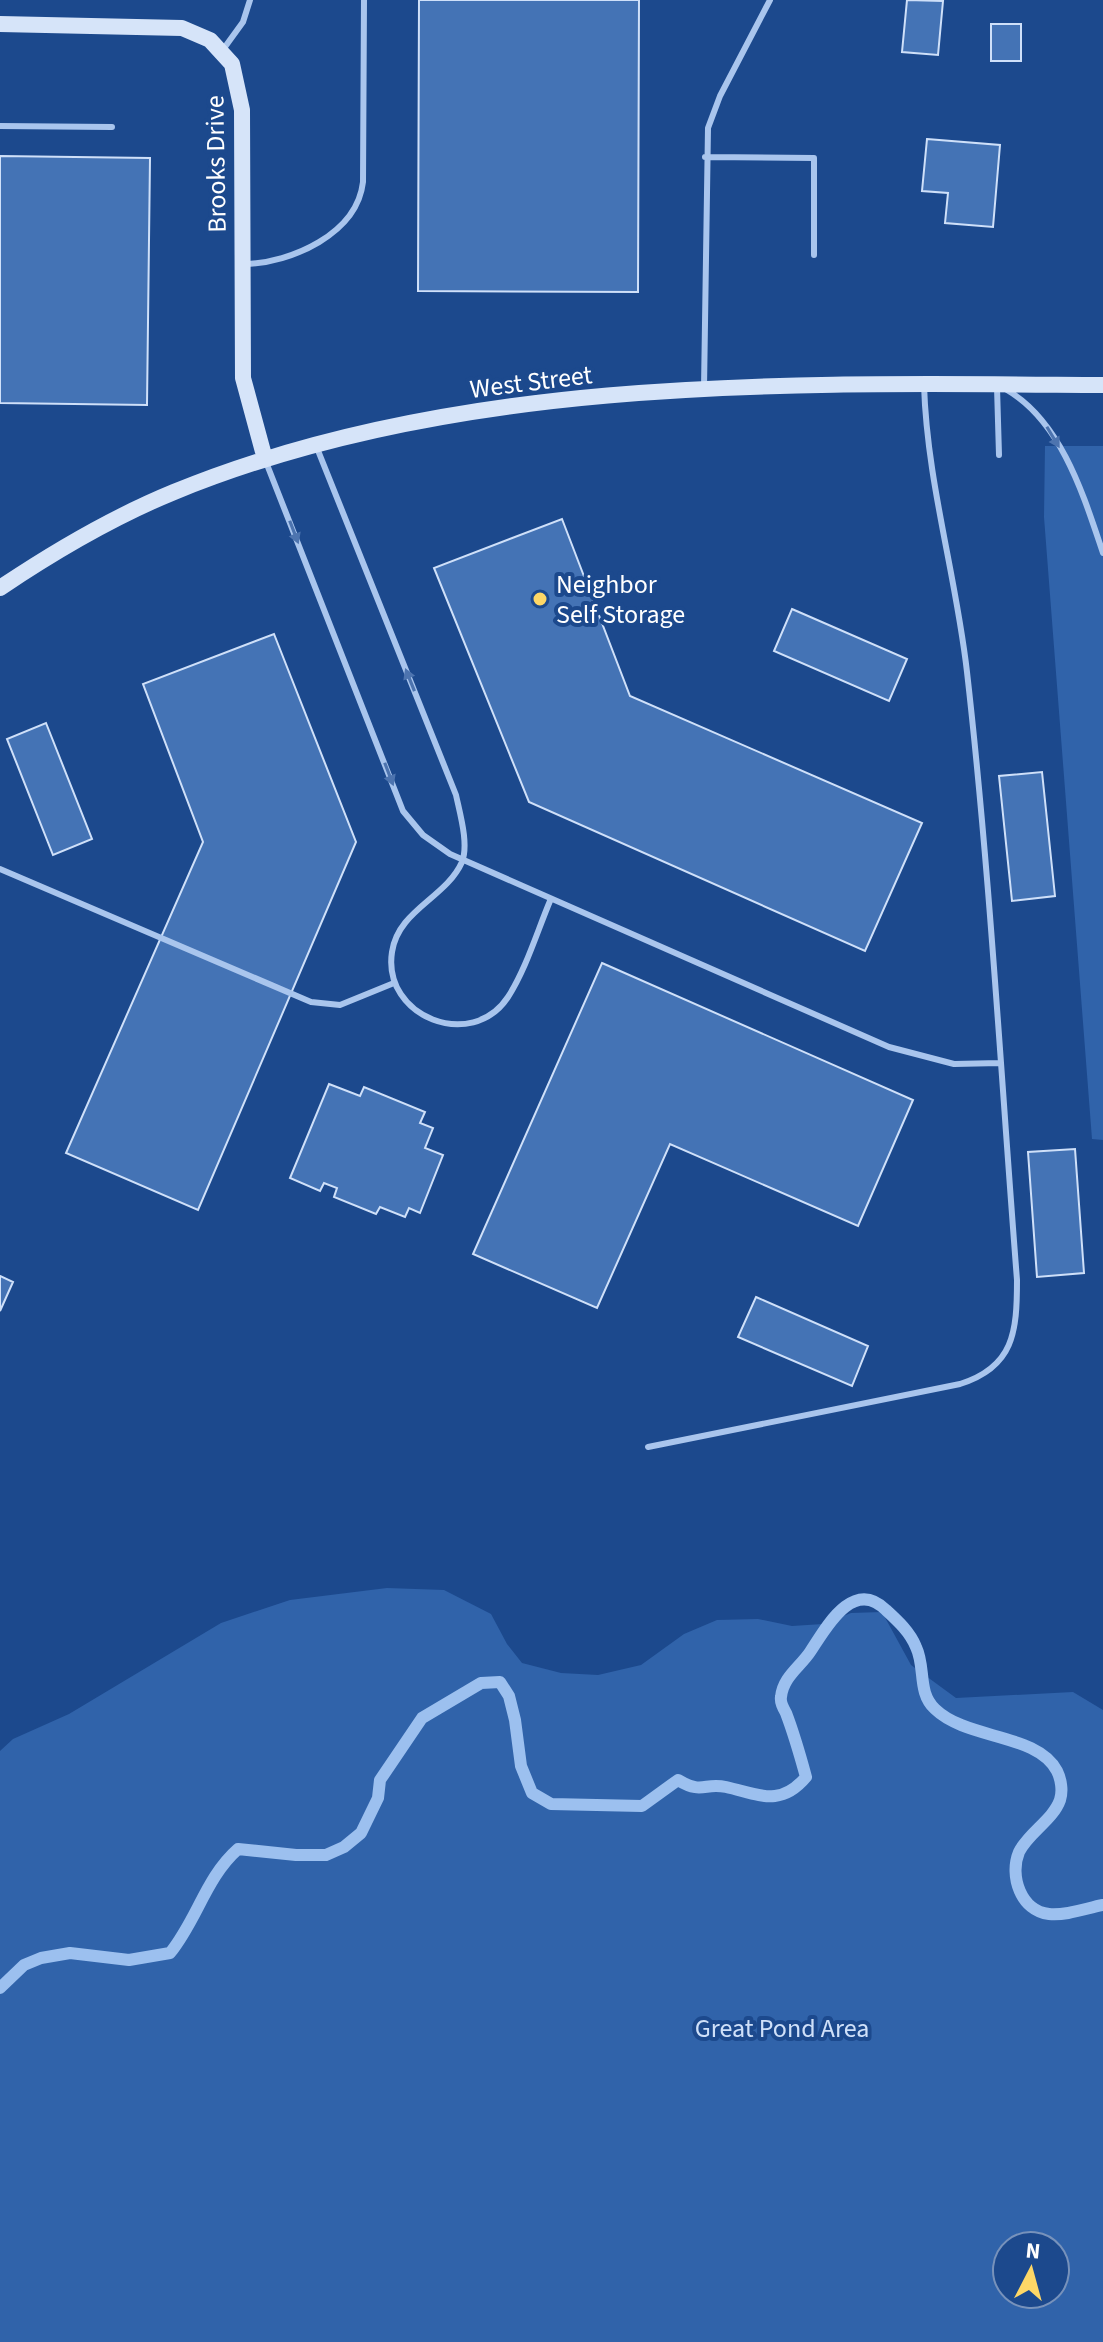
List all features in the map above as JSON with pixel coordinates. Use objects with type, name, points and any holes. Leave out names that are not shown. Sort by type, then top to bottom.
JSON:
[{"type":"main road","points":[[0,24],[167,26],[197,32],[222,51]]},
{"type":"main road","name":"Brooks Drive","points":[[222,51],[237,79],[242,110],[243,378],[265,459]]},
{"type":"main road","name":"West Street","points":[[0,588],[137,509],[265,459],[453,416],[539,404],[704,391],[924,385],[1103,385]]},
{"type":"lane","points":[[222,51],[243,22],[250,0]]},
{"type":"lane","points":[[241,264],[273,262],[299,253],[347,220],[357,208],[363,182],[364,0]]},
{"type":"lane","points":[[704,391],[705,157],[712,112],[770,0]]},
{"type":"lane","points":[[0,126],[112,127]]},
{"type":"lane","points":[[705,157],[814,158],[814,255]]},
{"type":"lane","points":[[997,384],[999,455]]},
{"type":"lane","points":[[997,384],[1027,404],[1049,430],[1090,516],[1103,553]]},
{"type":"lane","points":[[648,1447],[960,1384],[990,1372],[1002,1361],[1013,1333],[1017,1298],[987,870],[966,668],[951,556],[928,453],[924,385]]},
{"type":"lane","points":[[316,445],[456,795],[462,825],[463,860],[400,929],[391,956],[394,983],[410,1008],[430,1020],[456,1025],[483,1019],[511,992],[550,901]]},
{"type":"lane","points":[[265,459],[403,811],[430,841],[550,901],[898,1051],[954,1064],[1000,1063]]},
{"type":"lane","points":[[0,869],[311,1002],[340,1005],[394,983]]},
{"type":"green space","points":[[1045,446],[1103,446],[1103,1140],[1092,1139],[1044,517]]},
{"type":"green space","name":"Great Pond Area","points":[[387,1588],[444,1590],[491,1614],[507,1644],[522,1663],[561,1673],[598,1675],[641,1665],[684,1634],[717,1620],[758,1619],[792,1626],[823,1624],[851,1613],[882,1612],[911,1665],[956,1698],[1073,1692],[1103,1710],[1103,2342],[0,2342],[0,1751],[13,1739],[69,1714],[221,1623],[290,1600]]},
{"type":"building","points":[[419,0],[639,0],[638,292],[418,291]]},
{"type":"building","points":[[907,0],[943,1],[938,55],[902,52]]},
{"type":"building","points":[[991,24],[1021,24],[1021,61],[991,61]]},
{"type":"building","points":[[927,139],[1000,145],[993,227],[945,223],[948,193],[922,191]]},
{"type":"building","points":[[0,156],[150,158],[147,405],[0,403]]},
{"type":"building","points":[[562,519],[630,696],[922,823],[865,951],[529,802],[434,568]]},
{"type":"building","points":[[792,609],[907,659],[889,701],[774,651]]},
{"type":"building","points":[[274,634],[356,842],[198,1210],[66,1153],[203,842],[143,684]]},
{"type":"building","points":[[46,723],[92,839],[53,855],[7,739]]},
{"type":"building","points":[[1042,772],[1055,896],[1012,901],[999,776]]},
{"type":"building","points":[[602,963],[913,1100],[858,1226],[670,1144],[597,1308],[473,1254]]},
{"type":"building","points":[[329,1084],[360,1096],[364,1087],[425,1112],[420,1123],[433,1128],[425,1148],[443,1155],[420,1213],[409,1208],[405,1217],[380,1207],[376,1214],[334,1197],[337,1188],[324,1183],[320,1191],[290,1178]]},
{"type":"building","points":[[1075,1149],[1084,1273],[1037,1277],[1028,1152]]},
{"type":"building","points":[[0,1276],[13,1282],[0,1311]]},
{"type":"building","points":[[756,1297],[868,1346],[852,1386],[738,1337]]},
{"type":"waterway","points":[[0,1988],[24,1965],[41,1958],[70,1953],[129,1960],[170,1953],[218,1872],[238,1849],[326,1855],[344,1847],[361,1833],[378,1798],[380,1780],[422,1718],[481,1683],[500,1682],[509,1696],[521,1766],[532,1793],[551,1804],[642,1806],[678,1780],[693,1787],[719,1786],[759,1795],[787,1793],[806,1777],[781,1703],[782,1690],[832,1620],[851,1603],[862,1600],[874,1601],[910,1636],[919,1655],[926,1695],[935,1709],[965,1726],[1034,1750],[1057,1771],[1061,1785],[1057,1807],[1023,1845],[1016,1861],[1017,1881],[1025,1899],[1031,1906],[1049,1914],[1103,1905]]},
{"type":"place","name":"Neighbor Self Storage","points":[[540,599]]}]
